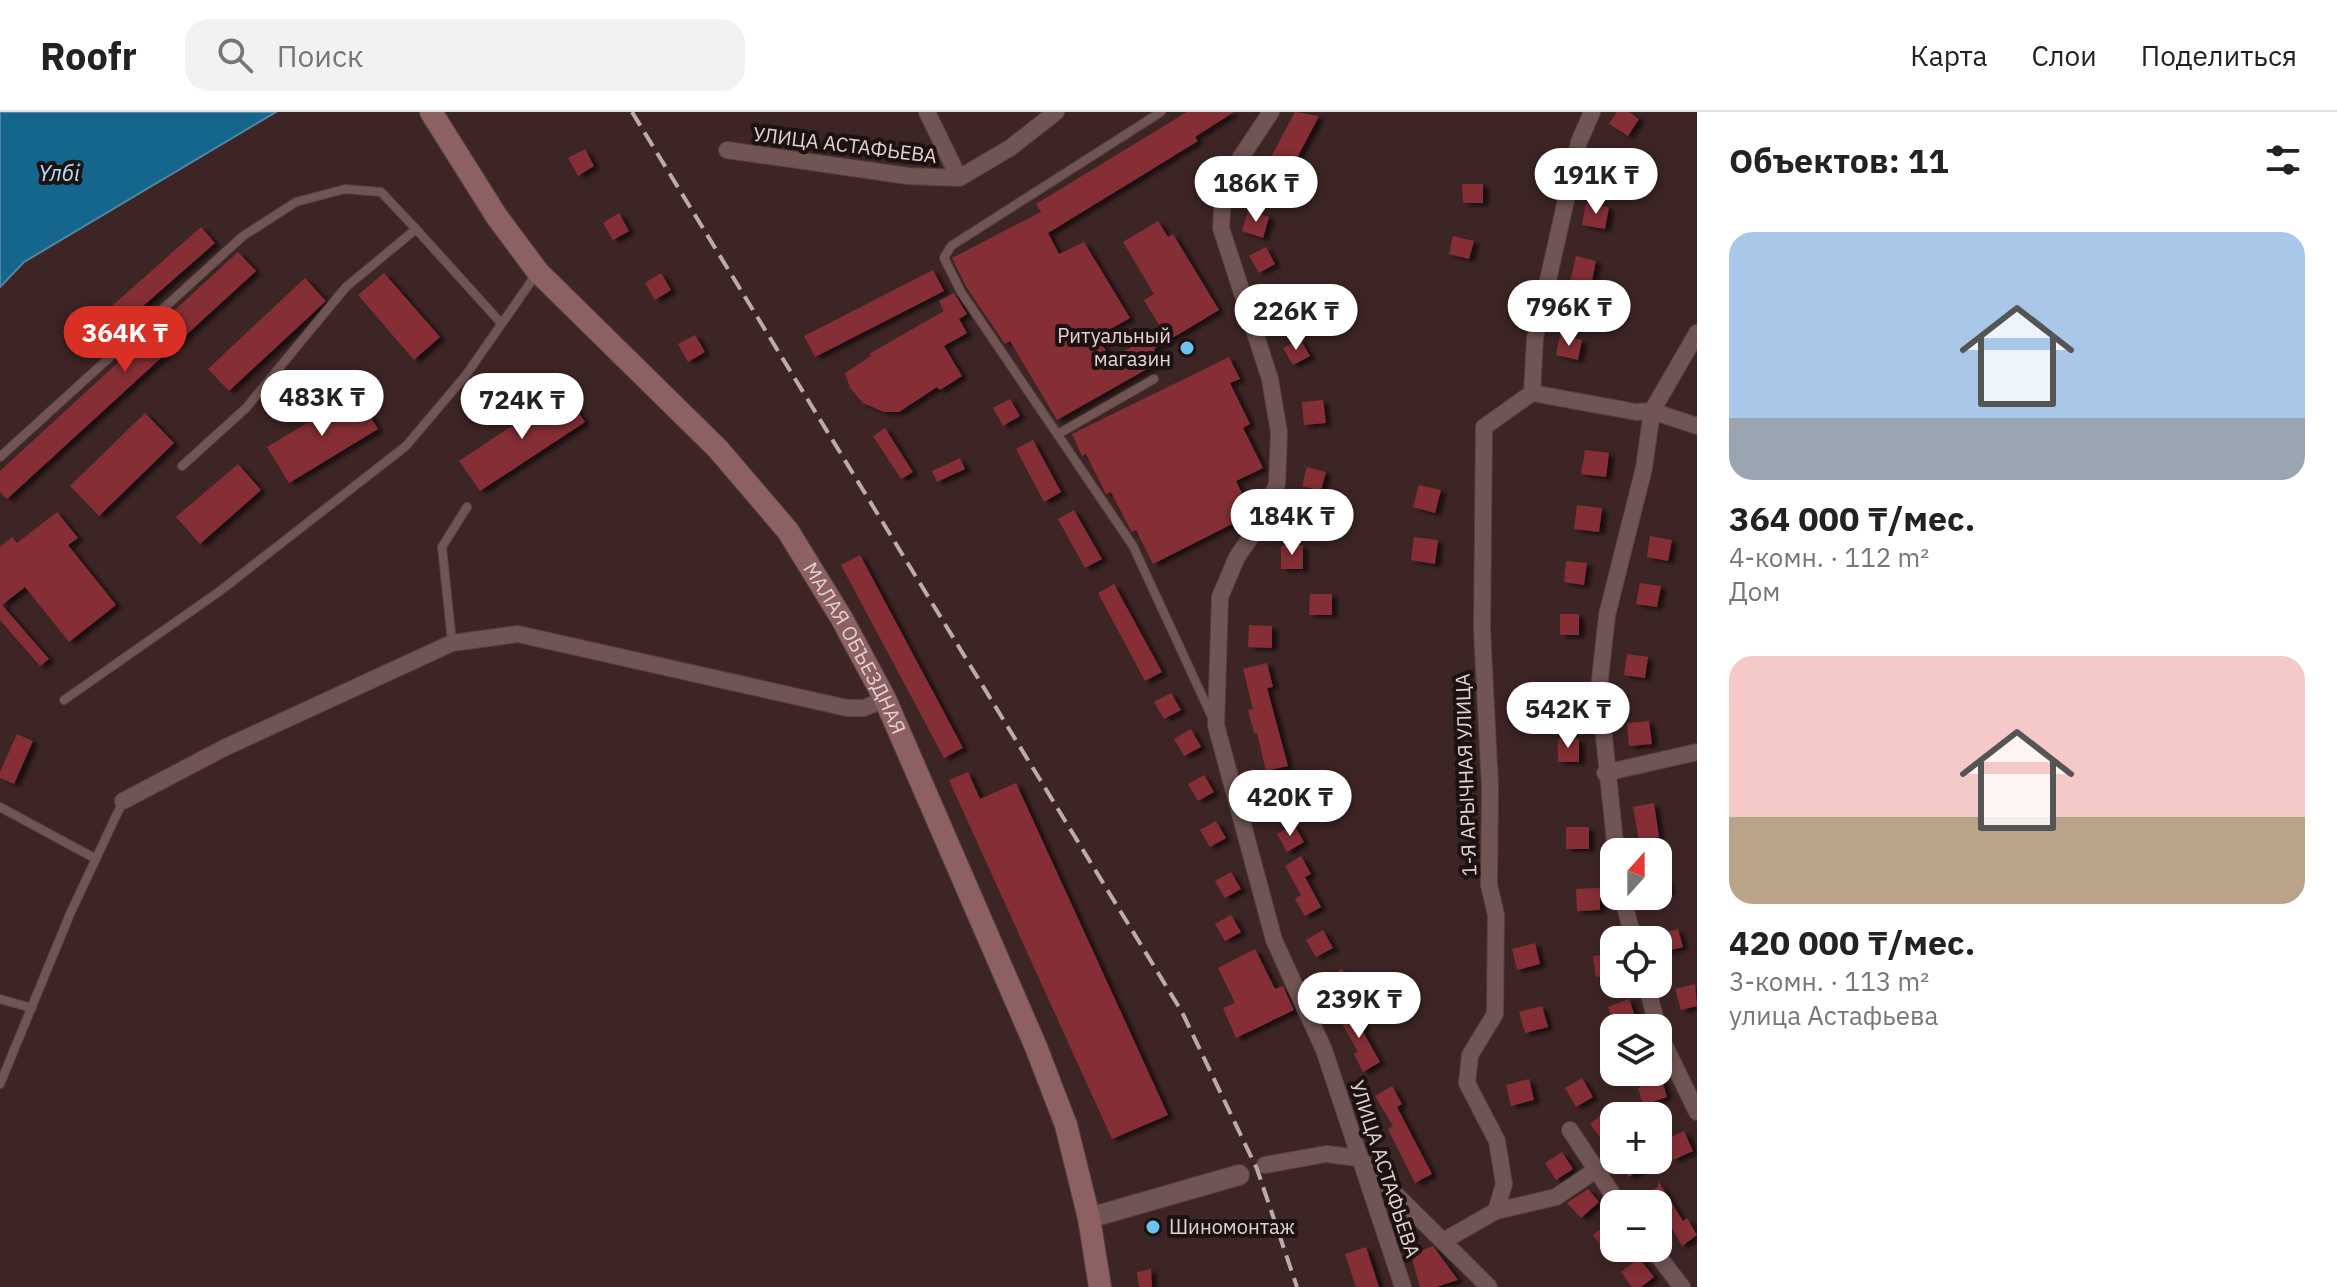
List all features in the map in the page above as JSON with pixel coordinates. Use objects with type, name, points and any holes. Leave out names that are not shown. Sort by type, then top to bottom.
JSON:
[{"type":"main road","name":"МАЛАЯ ОБЪЕЗДНАЯ","points":[[431,112],[497,217],[538,272],[718,449],[788,531],[842,619],[885,699],[1036,1047],[1066,1125],[1089,1218],[1100,1287]]},
{"type":"street","name":"УЛИЦА АСТАФЬЕВА","points":[[927,112],[959,178]]},
{"type":"street","name":"УЛИЦА АСТАФЬЕВА","points":[[727,150],[908,176],[959,178],[980,169],[1056,112]]},
{"type":"street","name":"УЛИЦА АСТАФЬЕВА","points":[[1271,112],[1235,166],[1223,194],[1221,228],[1270,379],[1279,432],[1277,484],[1260,524],[1237,557],[1220,597],[1216,725],[1274,940],[1324,1050],[1403,1287]]},
{"type":"street","points":[[1592,112],[1579,142],[1535,338],[1532,393],[1636,412],[1652,411],[1697,426]]},
{"type":"street","points":[[1614,838],[1605,773],[1599,688],[1607,615],[1644,468],[1652,411],[1697,333]]},
{"type":"street","name":"1-Я АРЫЧНАЯ УЛИЦА","points":[[1496,1211],[1504,1184],[1497,1141],[1467,1083],[1470,1055],[1495,1014],[1496,915],[1489,885],[1490,786],[1482,630],[1484,427],[1532,393]]},
{"type":"street","points":[[123,801],[224,748],[452,643],[518,634],[847,708],[864,708],[885,699]]},
{"type":"street","points":[[1605,773],[1697,752]]},
{"type":"street","points":[[1650,998],[1661,1038],[1697,1112]]},
{"type":"street","points":[[1570,1130],[1610,1190]]},
{"type":"street","points":[[1265,1165],[1326,1154],[1359,1158],[1489,1287]]},
{"type":"street","points":[[1445,1240],[1496,1211],[1556,1197],[1596,1170]]},
{"type":"street","points":[[1089,1218],[1239,1175]]},
{"type":"street","points":[[1663,1262],[1682,1287]]},
{"type":"lane","points":[[1161,112],[946,252],[945,264],[1133,546],[1216,725]]},
{"type":"lane","points":[[0,457],[243,236],[296,202],[345,189],[381,192],[501,323]]},
{"type":"lane","points":[[182,466],[246,408],[346,287],[416,229]]},
{"type":"lane","points":[[64,700],[220,591],[406,446],[466,375],[538,272]]},
{"type":"lane","points":[[1058,434],[1154,379]]},
{"type":"lane","points":[[452,643],[442,547],[467,507]]},
{"type":"lane","points":[[1,1079],[123,801]]},
{"type":"lane","points":[[0,807],[96,859]]},
{"type":"lane","points":[[0,999],[32,1008]]},
{"type":"water","name":"Үлбі","points":[[0,112],[276,112],[24,262],[0,287]]},
{"type":"building","points":[[1187,112],[1234,112],[1195,137],[1198,141],[1048,233],[1059,254],[1084,242],[1130,318],[1098,336],[1110,359],[1162,330],[1144,300],[1154,294],[1123,242],[1158,221],[1168,237],[1173,234],[1219,310],[1154,349],[1161,361],[1057,420],[1010,341],[1005,344],[967,288],[952,258],[1041,212],[1036,204]]},
{"type":"building","points":[[1295,112],[1319,116],[1286,179],[1269,201],[1252,188],[1274,159],[1271,157]]},
{"type":"building","points":[[1617,112],[1629,112],[1639,119],[1628,136],[1609,124]]},
{"type":"building","points":[[585,149],[594,166],[578,176],[568,158]]},
{"type":"building","points":[[1597,156],[1619,160],[1614,185],[1593,180]]},
{"type":"building","points":[[1462,184],[1483,184],[1483,203],[1463,203]]},
{"type":"building","points":[[1586,203],[1609,207],[1605,229],[1582,225]]},
{"type":"building","points":[[1248,211],[1269,217],[1263,238],[1242,231]]},
{"type":"building","points":[[619,213],[629,231],[613,240],[603,223]]},
{"type":"building","points":[[201,227],[215,243],[126,321],[113,305]]},
{"type":"building","points":[[1453,236],[1474,241],[1469,259],[1449,254]]},
{"type":"building","points":[[1266,247],[1275,264],[1259,273],[1249,256]]},
{"type":"building","points":[[238,252],[256,271],[7,499],[0,492],[0,471]]},
{"type":"building","points":[[1576,256],[1596,261],[1588,300],[1567,295]]},
{"type":"building","points":[[933,270],[944,291],[815,357],[804,336]]},
{"type":"building","points":[[384,273],[440,337],[414,360],[358,295]]},
{"type":"building","points":[[661,273],[671,290],[655,300],[645,283]]},
{"type":"building","points":[[305,278],[326,301],[229,391],[208,369]]},
{"type":"building","points":[[954,293],[967,314],[959,319],[967,333],[944,346],[962,376],[940,390],[937,387],[899,412],[884,412],[863,403],[850,388],[845,373],[871,356],[869,354],[944,311],[939,301]]},
{"type":"building","points":[[1283,295],[1293,312],[1277,322],[1267,304]]},
{"type":"building","points":[[695,335],[705,352],[688,362],[678,344]]},
{"type":"building","points":[[1560,335],[1582,340],[1578,360],[1556,355]]},
{"type":"building","points":[[1300,339],[1310,356],[1293,365],[1283,348]]},
{"type":"building","points":[[1229,357],[1240,379],[1230,383],[1250,424],[1243,428],[1263,468],[1236,481],[1252,514],[1153,564],[1136,530],[1132,532],[1111,492],[1106,494],[1072,434]]},
{"type":"building","points":[[564,391],[585,422],[480,491],[459,461]]},
{"type":"building","points":[[356,394],[378,429],[289,483],[267,447]]},
{"type":"building","points":[[1010,399],[1020,416],[1003,426],[993,408]]},
{"type":"building","points":[[1323,400],[1326,423],[1304,425],[1302,402]]},
{"type":"building","points":[[145,413],[174,443],[99,516],[70,486]]},
{"type":"building","points":[[885,428],[913,472],[901,479],[873,436]]},
{"type":"building","points":[[1033,440],[1061,492],[1044,502],[1016,449]]},
{"type":"building","points":[[1585,450],[1609,453],[1606,477],[1581,474]]},
{"type":"building","points":[[960,458],[965,469],[937,482],[932,471]]},
{"type":"building","points":[[238,464],[261,490],[200,544],[176,517]]},
{"type":"building","points":[[1307,467],[1326,472],[1321,491],[1302,486]]},
{"type":"building","points":[[1419,485],[1441,490],[1435,513],[1413,507]]},
{"type":"building","points":[[1577,505],[1602,508],[1599,532],[1574,529]]},
{"type":"building","points":[[1074,510],[1102,559],[1085,568],[1058,519]]},
{"type":"building","points":[[57,512],[78,538],[68,545],[116,605],[69,642],[25,587],[2,605],[49,659],[40,666],[0,620],[0,547],[12,537],[17,543]]},
{"type":"building","points":[[1650,536],[1672,540],[1668,561],[1647,557]]},
{"type":"building","points":[[1414,537],[1438,540],[1435,564],[1411,560]]},
{"type":"building","points":[[1303,545],[1303,569],[1281,569],[1281,546]]},
{"type":"building","points":[[860,555],[963,748],[944,758],[841,565]]},
{"type":"building","points":[[1566,561],[1587,563],[1584,585],[1564,582]]},
{"type":"building","points":[[1640,583],[1661,586],[1657,607],[1636,604]]},
{"type":"building","points":[[1114,584],[1162,672],[1145,681],[1098,593]]},
{"type":"building","points":[[1310,594],[1332,594],[1332,615],[1309,615]]},
{"type":"building","points":[[1560,614],[1579,614],[1579,635],[1560,635]]},
{"type":"building","points":[[1249,625],[1272,626],[1272,648],[1248,647]]},
{"type":"building","points":[[1627,654],[1648,657],[1645,678],[1624,675]]},
{"type":"building","points":[[1267,663],[1273,687],[1267,688],[1288,766],[1266,771],[1248,710],[1253,709],[1243,669]]},
{"type":"building","points":[[1578,691],[1581,714],[1555,716],[1553,693]]},
{"type":"building","points":[[1171,693],[1181,710],[1164,719],[1154,702]]},
{"type":"building","points":[[1649,721],[1652,744],[1629,746],[1627,723]]},
{"type":"building","points":[[1191,729],[1201,747],[1184,756],[1174,739]]},
{"type":"building","points":[[17,734],[33,741],[14,784],[0,778],[0,772]]},
{"type":"building","points":[[1558,739],[1579,739],[1579,762],[1558,762]]},
{"type":"building","points":[[968,772],[980,799],[1016,783],[1168,1115],[1112,1139],[949,780]]},
{"type":"building","points":[[1204,775],[1214,792],[1198,801],[1188,784]]},
{"type":"building","points":[[1288,791],[1297,808],[1281,818],[1271,800]]},
{"type":"building","points":[[1654,803],[1659,837],[1639,838],[1633,807]]},
{"type":"building","points":[[1216,821],[1226,838],[1210,847],[1200,830]]},
{"type":"building","points":[[1294,825],[1304,842],[1287,852],[1277,834]]},
{"type":"building","points":[[1566,827],[1589,827],[1589,849],[1566,849]]},
{"type":"building","points":[[1301,856],[1311,874],[1305,877],[1321,907],[1305,916],[1295,899],[1301,895],[1285,866]]},
{"type":"building","points":[[1231,872],[1241,889],[1225,898],[1215,881]]},
{"type":"building","points":[[1600,888],[1600,910],[1577,911],[1576,889]]},
{"type":"building","points":[[1231,915],[1241,932],[1225,941],[1215,924]]},
{"type":"building","points":[[1678,929],[1683,947],[1672,950],[1672,931]]},
{"type":"building","points":[[1323,930],[1333,948],[1316,957],[1306,940]]},
{"type":"building","points":[[1535,943],[1540,964],[1517,970],[1512,949]]},
{"type":"building","points":[[1255,949],[1275,989],[1283,986],[1294,1010],[1236,1038],[1223,1008],[1235,1003],[1218,968]]},
{"type":"building","points":[[1600,955],[1600,977],[1596,977],[1593,956]]},
{"type":"building","points":[[1342,969],[1352,986],[1336,995],[1326,978]]},
{"type":"building","points":[[1695,984],[1697,1006],[1681,1010],[1675,989]]},
{"type":"building","points":[[1629,999],[1634,1014],[1610,1014],[1608,1007]]},
{"type":"building","points":[[1542,1006],[1548,1027],[1525,1033],[1519,1012]]},
{"type":"building","points":[[1355,1008],[1365,1026],[1361,1028],[1380,1062],[1363,1072],[1354,1054],[1358,1052],[1339,1018]]},
{"type":"building","points":[[1582,1078],[1593,1097],[1576,1107],[1565,1088]]},
{"type":"building","points":[[1529,1079],[1534,1100],[1511,1106],[1506,1085]]},
{"type":"building","points":[[1392,1086],[1402,1104],[1397,1107],[1432,1174],[1415,1183],[1388,1129],[1393,1126],[1375,1096]]},
{"type":"building","points":[[1664,1086],[1667,1097],[1642,1102],[1638,1088]]},
{"type":"building","points":[[1600,1116],[1600,1137],[1590,1124]]},
{"type":"building","points":[[1684,1131],[1693,1151],[1673,1160],[1672,1136]]},
{"type":"building","points":[[1562,1152],[1573,1169],[1556,1180],[1545,1163]]},
{"type":"building","points":[[1588,1189],[1599,1202],[1581,1218],[1567,1203]]},
{"type":"building","points":[[1672,1203],[1683,1221],[1687,1218],[1697,1235],[1682,1246],[1672,1228]]},
{"type":"building","points":[[1600,1230],[1600,1244],[1593,1235]]},
{"type":"building","points":[[1433,1246],[1458,1280],[1436,1287],[1420,1287],[1411,1255]]},
{"type":"building","points":[[1366,1247],[1379,1287],[1356,1287],[1345,1254]]},
{"type":"building","points":[[1634,1262],[1642,1262],[1654,1277],[1641,1287],[1632,1287],[1621,1272]]},
{"type":"building","points":[[1151,1269],[1152,1287],[1139,1287],[1137,1272]]},
{"type":"railway","points":[[632,112],[1182,1012],[1257,1169],[1297,1287]]},
{"type":"place","name":"Ритуальный магазин","points":[[1187,348]]},
{"type":"place","name":"Шиномонтаж","points":[[1153,1227]]}]
